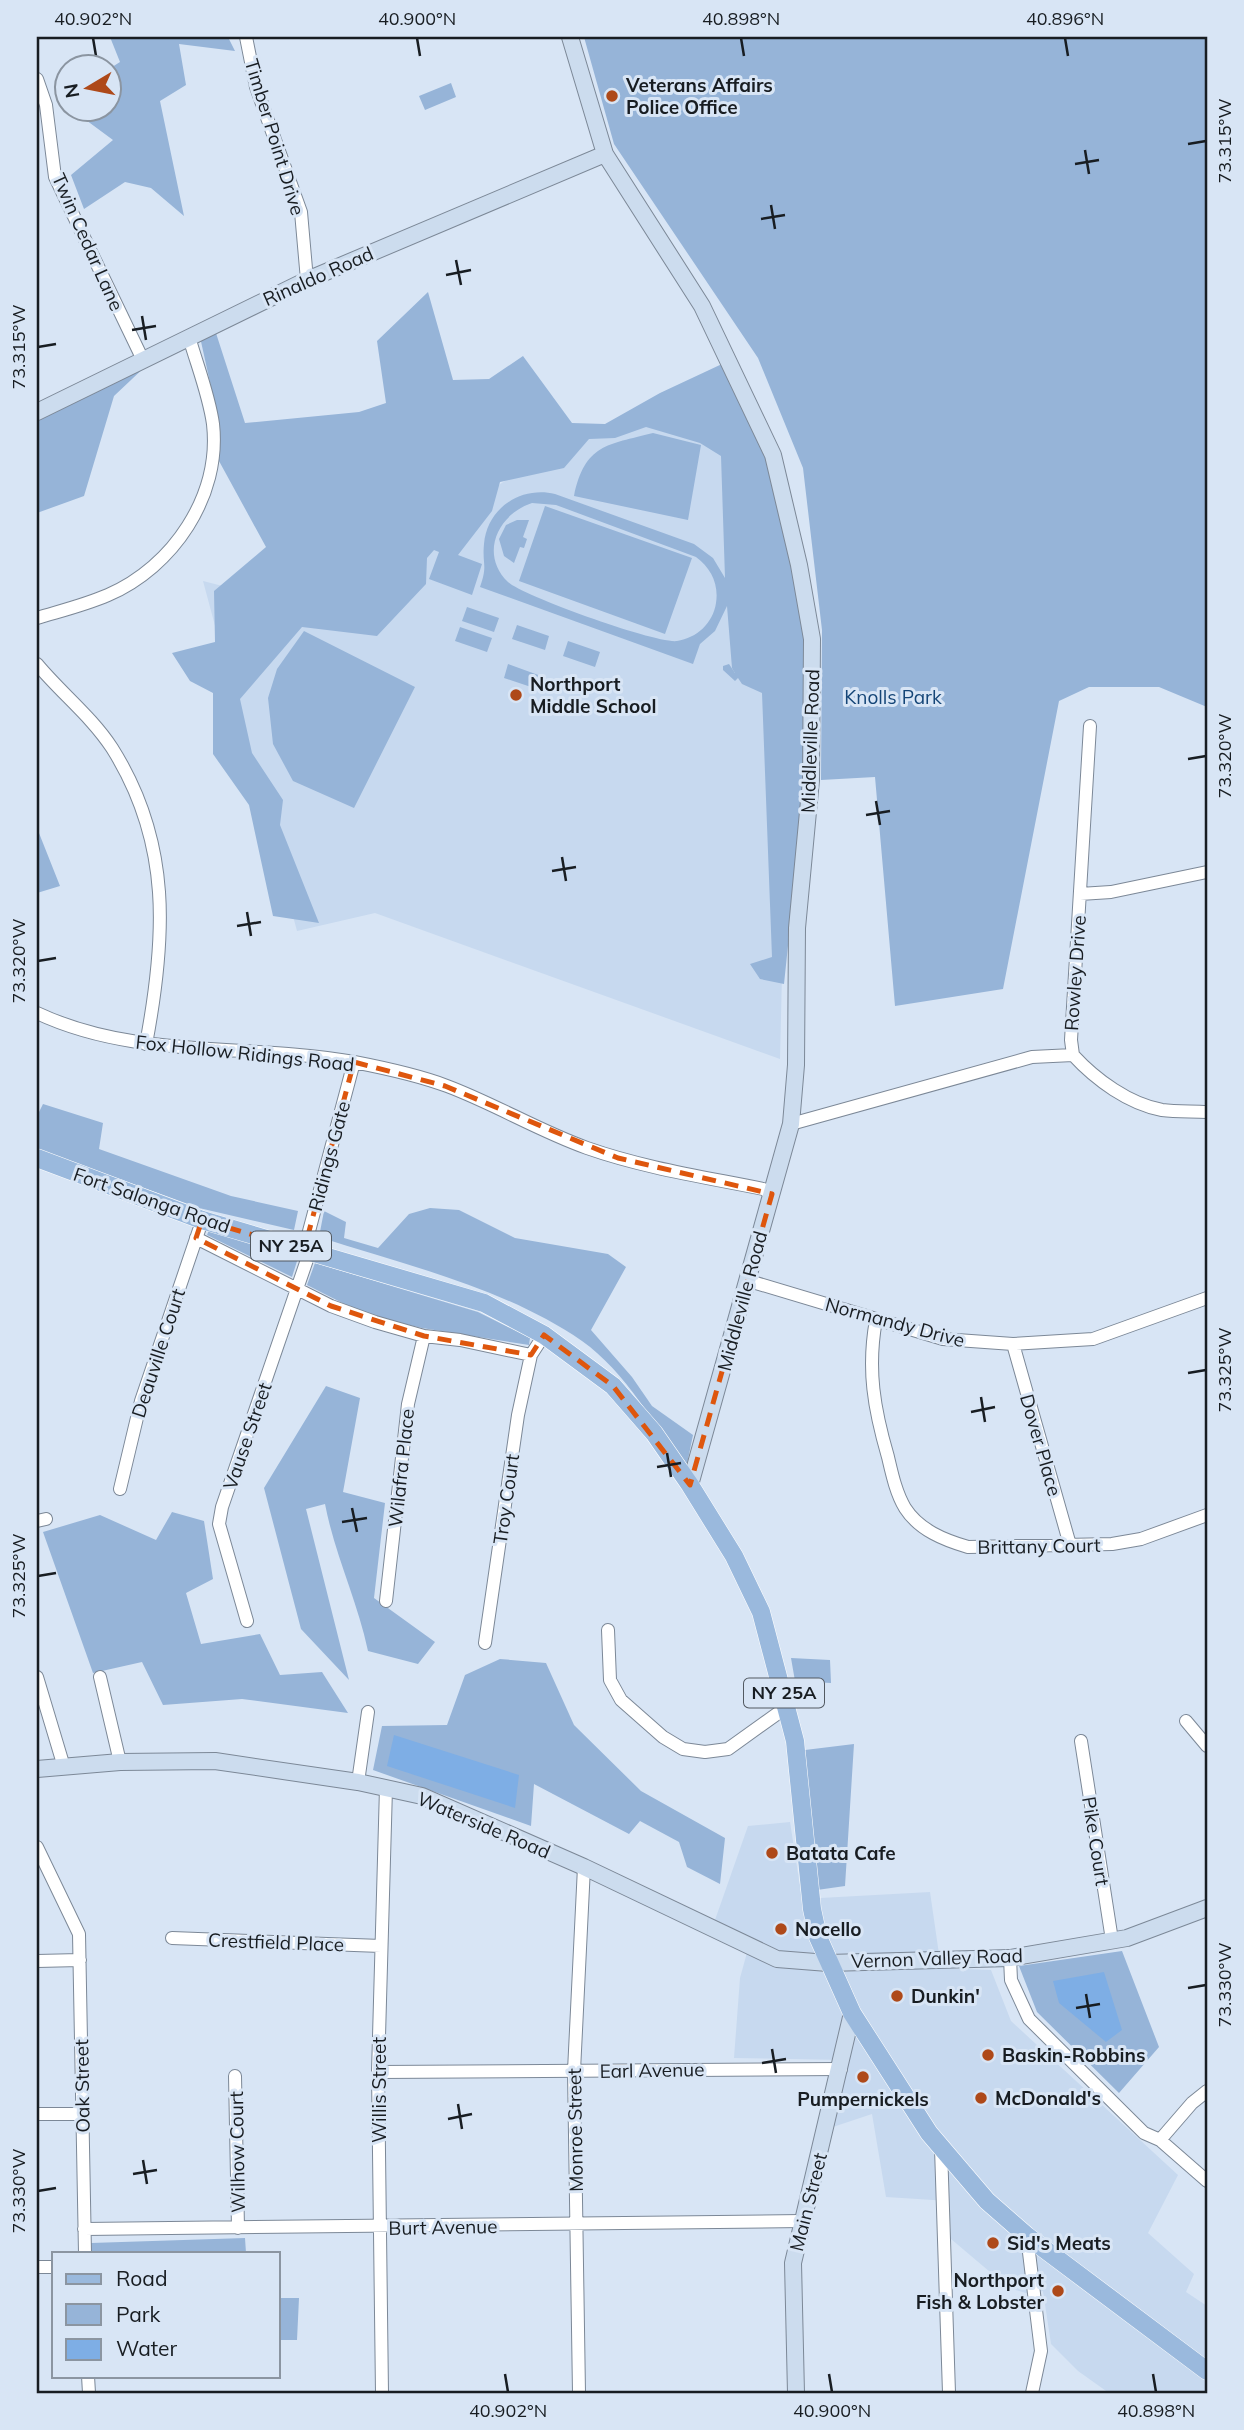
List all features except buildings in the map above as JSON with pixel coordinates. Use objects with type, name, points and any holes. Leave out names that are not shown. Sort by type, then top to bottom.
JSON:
[{"type":"main road","name":"Fort Salonga Road","points":[[37,1158],[202,1220],[484,1303],[544,1335],[613,1387],[654,1433],[690,1485],[751,1586],[761,1612],[788,1706],[795,1741],[812,1909],[828,1963],[852,2013],[941,2148],[967,2180],[1027,2236],[1207,2371]]},
{"type":"street","name":"Timber Point Drive","points":[[246,37],[256,87],[301,212],[307,280]]},
{"type":"street","name":"Middleville Road","points":[[570,37],[605,154],[702,306],[773,455],[799,565],[812,639],[811,769],[797,928],[796,1065],[791,1124],[690,1485]]},
{"type":"street","name":"Twin Cedar Lane","points":[[37,79],[46,105],[55,177],[143,360]]},
{"type":"street","name":"Rinaldo Road","points":[[37,412],[307,280],[605,154]]},
{"type":"street","points":[[37,618],[109,594],[138,578],[181,537],[198,508],[213,459],[213,424],[189,337]]},
{"type":"street","points":[[37,664],[93,722],[111,747],[128,778],[153,843],[160,886],[162,928],[159,977],[146,1044]]},
{"type":"street","name":"Rowley Drive","points":[[791,1124],[1032,1057],[1073,1055],[1070,1040],[1090,726]]},
{"type":"street","points":[[1080,894],[1111,892],[1207,872]]},
{"type":"street","name":"Fox Hollow Ridings Road","points":[[37,1013],[82,1030],[146,1044],[206,1051],[280,1053],[354,1062],[445,1086],[585,1147],[618,1158],[763,1189],[772,1194]]},
{"type":"street","points":[[1073,1055],[1109,1086],[1144,1105],[1165,1110],[1207,1112]]},
{"type":"street","name":"Ridings Gate","points":[[307,1251],[354,1062]]},
{"type":"street","name":"Deauville Court","points":[[120,1489],[141,1401],[202,1220]]},
{"type":"street","name":"Fort Salonga Road","points":[[196,1238],[331,1306],[424,1336],[460,1340],[531,1355]]},
{"type":"street","name":"Vause Street","points":[[247,1621],[219,1524],[222,1507],[298,1289],[307,1251]]},
{"type":"street","name":"Normandy Drive","points":[[746,1280],[943,1339],[1013,1344],[1093,1339],[1207,1298]]},
{"type":"street","name":"Brittany Court","points":[[876,1320],[870,1350],[872,1392],[895,1483],[906,1508],[925,1529],[946,1541],[968,1548],[1112,1544],[1141,1539],[1207,1515]]},
{"type":"street","points":[[531,1355],[544,1335]]},
{"type":"street","name":"Wilafra Place","points":[[386,1601],[408,1404],[424,1336]]},
{"type":"street","name":"Dover Place","points":[[1013,1344],[1070,1545]]},
{"type":"street","name":"Troy Court","points":[[485,1643],[519,1415],[531,1355]]},
{"type":"street","points":[[608,1630],[608,1672],[621,1700],[663,1737],[683,1749],[705,1752],[727,1749],[743,1741],[788,1706]]},
{"type":"street","points":[[37,1677],[64,1767]]},
{"type":"street","points":[[100,1677],[120,1762]]},
{"type":"street","points":[[358,1782],[368,1712]]},
{"type":"street","points":[[1186,1721],[1207,1746]]},
{"type":"street","name":"Pike Court","points":[[1081,1741],[1112,1940]]},
{"type":"street","name":"Waterside Road","points":[[37,1769],[120,1762],[215,1761],[358,1782],[422,1796],[584,1867],[778,1959],[828,1963]]},
{"type":"street","name":"Willis Street","points":[[382,2393],[378,2072],[386,1788]]},
{"type":"street","name":"Oak Street","points":[[37,1847],[75,1919],[79,1934],[85,2252]]},
{"type":"street","name":"Monroe Street","points":[[579,2393],[574,2071],[584,1867]]},
{"type":"street","name":"Vernon Valley Road","points":[[828,1963],[1010,1958],[1149,1931],[1207,1908]]},
{"type":"street","name":"Crestfield Place","points":[[172,1938],[381,1946]]},
{"type":"street","points":[[1010,1958],[1011,1980],[1029,2019],[1144,2133],[1160,2140],[1207,2181]]},
{"type":"street","points":[[37,1961],[80,1960]]},
{"type":"street","name":"Main Street","points":[[796,2393],[793,2263],[841,2069],[852,2013]]},
{"type":"street","name":"Earl Avenue","points":[[378,2072],[841,2069]]},
{"type":"street","name":"Wilhow Court","points":[[235,2076],[238,2228]]},
{"type":"street","points":[[1160,2140],[1192,2103],[1207,2091]]},
{"type":"street","points":[[37,2114],[82,2114]]},
{"type":"street","points":[[941,2148],[949,2393]]},
{"type":"street","name":"Burt Avenue","points":[[84,2229],[379,2228],[803,2221]]},
{"type":"street","points":[[1027,2236],[1041,2351],[1032,2393]]},
{"type":"highlighted area","points":[[354,1062],[445,1086],[618,1158],[772,1194],[690,1485],[613,1386],[544,1335],[531,1355],[424,1336],[331,1306],[196,1238],[202,1220],[304,1250]]},
{"type":"shaded area","name":"Northport Middle School","points":[[666,394],[744,422],[783,933],[780,1059],[375,913],[297,931],[203,581],[289,603],[344,584],[541,458]]},
{"type":"shaded area","points":[[790,1822],[802,1899],[930,1892],[941,1968],[991,1970],[1011,2021],[1178,2175],[1148,2233],[1194,2274],[1186,2292],[1207,2306],[1207,2393],[1109,2393],[1078,2371],[1051,2344],[1043,2291],[1029,2294],[1009,2288],[951,2239],[949,2201],[886,2197],[872,2114],[833,2127],[846,2060],[734,2058],[740,1978],[751,1938],[715,1920],[748,1826]]},
{"type":"green space","points":[[110,37],[228,37],[235,51],[179,44],[186,85],[160,101],[184,216],[151,188],[125,182],[84,209],[71,175],[113,140],[89,122],[122,122],[122,52],[116,52]]},
{"type":"green space","name":"Knolls Park","points":[[584,37],[1207,37],[1207,707],[1159,687],[1089,687],[1059,701],[1003,989],[895,1006],[875,777],[821,780],[822,630],[803,468],[758,358],[614,144]]},
{"type":"green space","points":[[451,83],[456,97],[425,110],[419,96]]},
{"type":"green space","points":[[428,292],[453,380],[489,379],[523,356],[572,423],[605,424],[660,393],[722,364],[769,459],[805,636],[805,782],[784,984],[760,979],[750,964],[772,957],[762,693],[742,684],[738,678],[735,681],[723,670],[723,666],[729,664],[735,673],[732,668],[727,606],[715,631],[700,644],[693,664],[480,587],[484,569],[484,544],[492,520],[499,510],[518,497],[542,492],[555,494],[694,544],[713,558],[725,578],[721,456],[700,443],[646,427],[615,438],[589,439],[564,468],[500,482],[492,511],[458,555],[482,564],[472,595],[429,579],[439,552],[434,550],[427,558],[426,584],[377,636],[302,627],[240,699],[252,753],[283,800],[280,825],[319,923],[273,916],[249,805],[213,754],[213,693],[190,681],[172,653],[215,642],[214,591],[266,547],[219,461],[219,423],[200,337],[215,330],[245,423],[359,412],[386,403],[377,341]],"holes":[[[532,503],[556,505],[696,557],[710,571],[715,583],[716,603],[708,623],[691,637],[677,641],[665,640],[563,608],[508,582],[499,571],[495,559],[496,536],[502,525],[520,508]]]},
{"type":"green space","points":[[149,363],[114,396],[84,496],[37,513],[37,417]]},
{"type":"green space","points":[[653,433],[701,445],[688,520],[574,496],[585,466],[600,449]]},
{"type":"green space","points":[[545,506],[692,558],[665,634],[519,581]]},
{"type":"green space","points":[[517,520],[529,520],[523,537],[527,539],[524,548],[520,547],[514,563],[504,556],[499,539],[506,525]]},
{"type":"green space","points":[[467,607],[499,618],[494,632],[462,621]]},
{"type":"green space","points":[[517,625],[549,636],[545,650],[512,639]]},
{"type":"green space","points":[[460,627],[492,638],[487,652],[455,641]]},
{"type":"green space","points":[[304,631],[415,687],[354,808],[293,781],[273,744],[268,698],[277,669]]},
{"type":"green space","points":[[568,641],[600,652],[595,667],[563,656]]},
{"type":"green space","points":[[508,664],[541,676],[537,689],[504,678]]},
{"type":"green space","points":[[37,828],[60,886],[37,893]]},
{"type":"green space","points":[[43,1104],[103,1123],[99,1149],[231,1196],[298,1211],[294,1230],[199,1208],[37,1149],[37,1116]]},
{"type":"green space","points":[[430,1208],[459,1210],[515,1238],[608,1254],[626,1267],[591,1330],[632,1377],[652,1406],[693,1435],[686,1469],[612,1368],[582,1341],[552,1322],[488,1292],[319,1237],[324,1211],[346,1222],[344,1238],[378,1248],[409,1214]]},
{"type":"green space","points":[[209,1230],[298,1258],[292,1277],[207,1235]]},
{"type":"green space","points":[[315,1263],[478,1312],[530,1338],[529,1345],[422,1328],[364,1314],[307,1285]]},
{"type":"green space","points":[[326,1386],[360,1398],[343,1492],[385,1503],[374,1598],[435,1642],[418,1664],[368,1651],[325,1504],[306,1509],[349,1680],[301,1629],[264,1488]]},
{"type":"green space","points":[[172,1512],[204,1521],[213,1579],[186,1593],[201,1644],[260,1634],[280,1675],[322,1672],[348,1713],[242,1699],[163,1705],[142,1662],[93,1673],[43,1532],[100,1515],[156,1540]]},
{"type":"green space","points":[[791,1658],[830,1660],[831,1683],[795,1681]]},
{"type":"green space","points":[[500,1659],[546,1663],[574,1725],[641,1791],[725,1838],[720,1884],[687,1867],[679,1842],[640,1821],[629,1834],[534,1784],[531,1826],[373,1770],[382,1726],[447,1725],[465,1675]]},
{"type":"green space","points":[[854,1744],[845,1886],[817,1890],[805,1750]]},
{"type":"green space","points":[[1122,1951],[1159,2047],[1119,2093],[1037,2012],[1019,1966]]},
{"type":"green space","points":[[245,2238],[246,2252],[91,2252],[91,2243]]},
{"type":"green space","points":[[280,2298],[299,2298],[297,2340],[280,2340]]},
{"type":"water","points":[[394,1735],[519,1775],[515,1808],[387,1766]]},
{"type":"water","points":[[1104,1972],[1122,2030],[1106,2042],[1059,2003],[1053,1981]]},
{"type":"place","name":"Veterans Affairs Police Office","points":[[612,96]]},
{"type":"place","name":"Northport Middle School","points":[[516,695]]},
{"type":"place","name":"Batata Cafe","points":[[772,1853]]},
{"type":"place","name":"Nocello","points":[[781,1929]]},
{"type":"place","name":"Dunkin'","points":[[897,1996]]},
{"type":"place","name":"Baskin-Robbins","points":[[988,2055]]},
{"type":"place","name":"Pumpernickels","points":[[863,2077]]},
{"type":"place","name":"McDonald's","points":[[981,2098]]},
{"type":"place","name":"Sid's Meats","points":[[993,2243]]},
{"type":"place","name":"Northport Fish & Lobster","points":[[1058,2291]]}]
